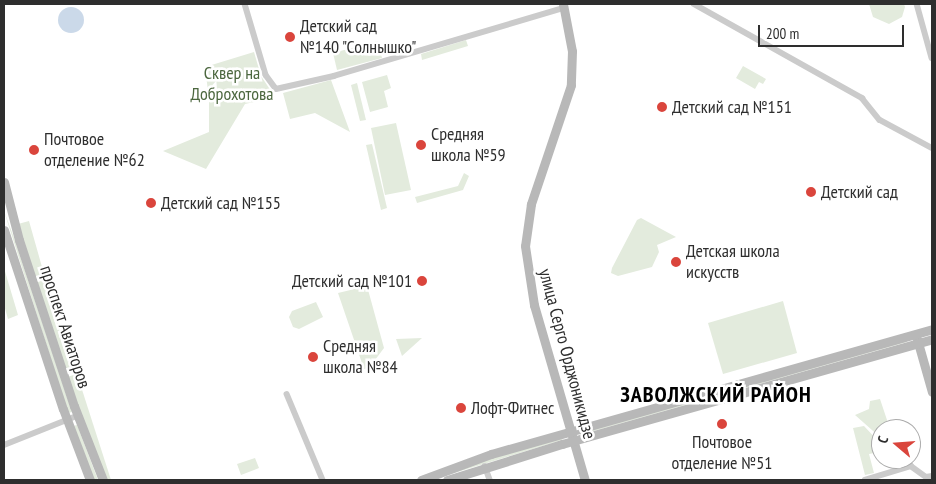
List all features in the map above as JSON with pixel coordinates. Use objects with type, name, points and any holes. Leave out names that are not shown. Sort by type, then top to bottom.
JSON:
[{"type":"main road","name":"улица Серго Орджоникидзе","points":[[564,6],[572,51],[571,85],[531,204],[525,240],[534,305],[585,480]]},
{"type":"main road","name":"проспект Авиаторов","points":[[4,182],[19,240],[77,416],[102,480]]},
{"type":"main road","name":"проспект Авиаторов","points":[[4,230],[67,420],[90,480]]},
{"type":"main road","points":[[447,480],[572,436],[932,329]]},
{"type":"main road","points":[[916,334],[932,392]]},
{"type":"main road","points":[[421,480],[480,458],[572,436],[932,340]]},
{"type":"street","points":[[245,4],[266,75],[276,89],[334,76],[564,6]]},
{"type":"street","points":[[694,4],[862,98],[880,120],[932,148]]},
{"type":"street","points":[[917,4],[932,58]]},
{"type":"street","points":[[287,394],[323,480]]},
{"type":"street","points":[[4,445],[77,416]]},
{"type":"street","points":[[485,466],[490,480]]},
{"type":"street","points":[[865,480],[911,466],[926,477],[932,476]]},
{"type":"green space","points":[[869,4],[904,4],[905,7],[902,17],[889,24],[873,17]]},
{"type":"green space","points":[[466,40],[468,46],[422,60],[421,54]]},
{"type":"green space","points":[[378,41],[382,58],[337,70],[333,53]]},
{"type":"green space","name":"Сквер на Доброхотова","points":[[254,52],[261,76],[275,97],[245,104],[206,169],[163,151],[209,132],[209,99],[205,67]]},
{"type":"green space","points":[[743,66],[766,79],[763,84],[759,82],[755,89],[736,78]]},
{"type":"green space","points":[[387,75],[391,88],[384,91],[388,107],[370,112],[362,82]]},
{"type":"green space","points":[[331,80],[350,132],[315,113],[290,119],[283,93]]},
{"type":"green space","points":[[357,83],[366,120],[360,121],[351,85]]},
{"type":"green space","points":[[396,123],[411,190],[385,195],[371,128]]},
{"type":"green space","points":[[372,144],[387,208],[381,210],[366,145]]},
{"type":"green space","points":[[464,173],[469,176],[463,190],[417,203],[415,197],[458,186]]},
{"type":"green space","points":[[4,211],[13,235],[72,412],[68,413]]},
{"type":"green space","points":[[641,218],[676,237],[657,245],[659,252],[652,267],[618,276],[611,273],[637,220]]},
{"type":"green space","points":[[29,221],[68,359],[75,364],[72,369],[66,369],[18,224]]},
{"type":"green space","points":[[4,268],[18,315],[8,319],[4,305]]},
{"type":"green space","points":[[367,286],[384,348],[369,368],[364,369],[338,293]]},
{"type":"green space","points":[[783,301],[797,353],[723,374],[708,323]]},
{"type":"green space","points":[[316,302],[323,317],[299,329],[293,327],[289,317],[292,311]]},
{"type":"green space","points":[[422,338],[402,356],[396,339]]},
{"type":"green space","points":[[907,340],[907,342],[580,435],[579,433]]},
{"type":"green space","points":[[77,374],[111,480],[106,480],[67,377]]},
{"type":"green space","points":[[880,399],[887,419],[871,419],[871,429],[855,415],[869,409],[870,401]]},
{"type":"green space","points":[[77,425],[98,480],[94,480],[73,426]]},
{"type":"green space","points":[[864,426],[871,433],[871,454],[869,454],[871,469],[873,469],[874,473],[865,475],[853,428]]},
{"type":"green space","points":[[562,438],[562,440],[431,480],[481,461]]},
{"type":"green space","points":[[255,458],[259,468],[241,475],[237,464]]},
{"type":"water","points":[[71,7],[80,11],[84,20],[80,29],[71,33],[62,29],[58,20],[62,11]]},
{"type":"place","name":"Детский сад №140 \"Солнышко\"","points":[[290,37]]},
{"type":"place","name":"Детский сад №151","points":[[662,107]]},
{"type":"place","name":"Средняя школа №59","points":[[421,145]]},
{"type":"place","name":"Почтовое отделение №62","points":[[34,150]]},
{"type":"place","name":"Детский сад","points":[[811,192]]},
{"type":"place","name":"Детский сад №155","points":[[151,203]]},
{"type":"place","name":"Детская школа искусств","points":[[676,262]]},
{"type":"place","name":"Детский сад №101","points":[[422,281]]},
{"type":"place","name":"Средняя школа №84","points":[[313,357]]},
{"type":"place","name":"Лофт-Фитнес","points":[[461,408]]},
{"type":"place","name":"Почтовое отделение №51","points":[[722,424]]},
{"type":"district","name":"ЗАВОЛЖСКИЙ РАЙОН","points":[[716,395]]}]
